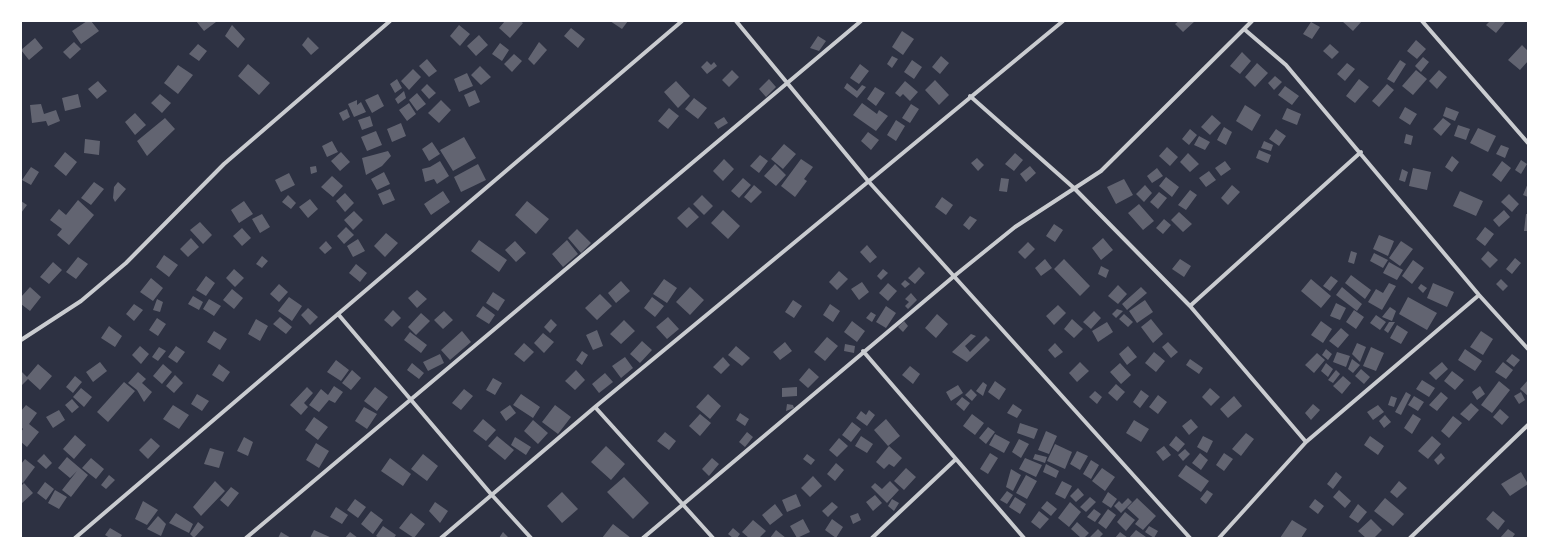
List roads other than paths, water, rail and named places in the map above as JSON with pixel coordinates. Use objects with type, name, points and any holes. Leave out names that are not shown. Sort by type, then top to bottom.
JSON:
[{"type":"street","points":[[21,340],[81,301],[126,263],[224,164],[390,21]]},
{"type":"street","points":[[75,538],[682,21]]},
{"type":"street","points":[[736,21],[869,182],[953,277],[1190,538]]},
{"type":"street","points":[[246,538],[861,21]]},
{"type":"street","points":[[441,538],[595,407],[1062,21]]},
{"type":"street","points":[[643,538],[863,351],[1015,227],[1100,171],[1252,21]]},
{"type":"street","points":[[1422,21],[1528,143]]},
{"type":"street","points":[[1244,29],[1286,65],[1361,152],[1479,295],[1528,349]]},
{"type":"street","points":[[970,96],[1074,188],[1190,306],[1306,442]]},
{"type":"street","points":[[1190,306],[1361,152]]},
{"type":"street","points":[[1219,538],[1306,442],[1479,295]]},
{"type":"street","points":[[338,314],[491,494],[531,538]]},
{"type":"street","points":[[863,351],[1024,538]]},
{"type":"street","points":[[595,407],[713,538]]},
{"type":"street","points":[[1410,538],[1528,425]]},
{"type":"street","points":[[872,538],[956,459]]}]
